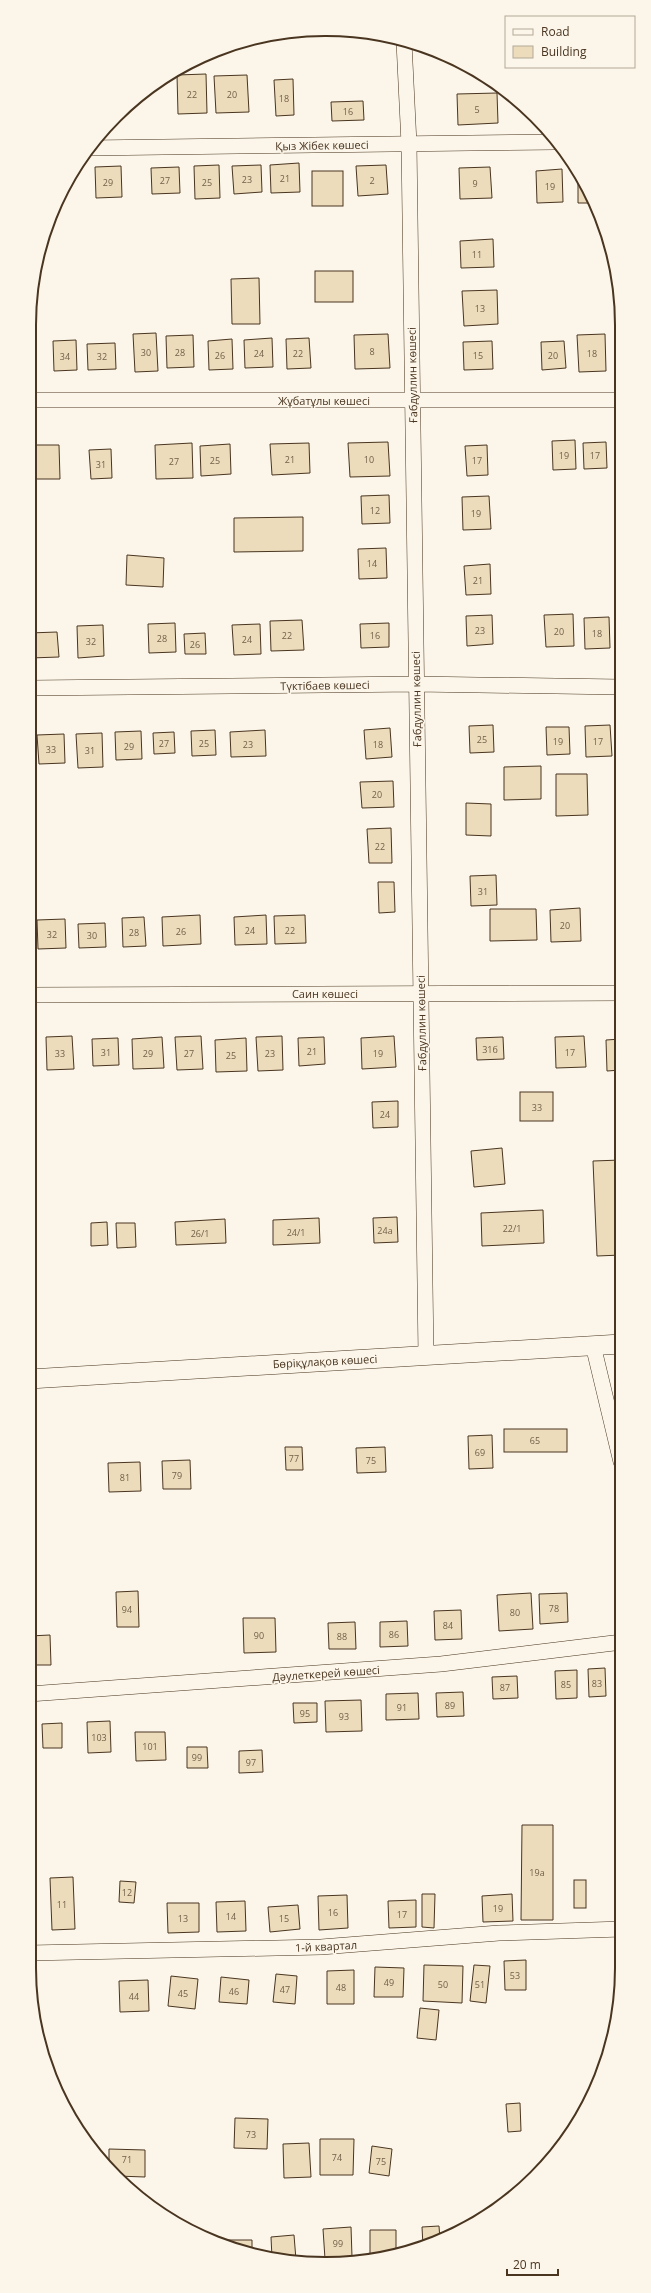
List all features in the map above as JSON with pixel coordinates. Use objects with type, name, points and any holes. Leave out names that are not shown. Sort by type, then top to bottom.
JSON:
[{"type":"street","name":"Ғабдуллин көшесі","points":[[404,47],[409,144],[426,1355]]},
{"type":"street","name":"Қыз Жібек көшесі","points":[[97,148],[549,142]]},
{"type":"street","name":"Жұбатұлы көшесі","points":[[36,400],[615,400]]},
{"type":"street","name":"Түктібаев көшесі","points":[[36,688],[416,684],[615,687]]},
{"type":"street","name":"Саин көшесі","points":[[36,995],[615,992]]},
{"type":"street","name":"Бөріқұлақов көшесі","points":[[36,1379],[615,1344]]},
{"type":"street","points":[[594,1345],[615,1436]]},
{"type":"street","name":"Дәулеткерей көшесі","points":[[36,1693],[441,1664],[615,1643]]},
{"type":"street","name":"1-й квартал","points":[[36,1953],[321,1948],[499,1933],[615,1929]]},
{"type":"building","points":[[206,74],[207,113],[178,114],[177,77],[181,75]]},
{"type":"building","points":[[247,75],[249,112],[216,113],[214,76]]},
{"type":"building","points":[[293,79],[294,115],[276,116],[274,80]]},
{"type":"building","points":[[497,93],[498,123],[458,125],[457,94]]},
{"type":"building","points":[[363,101],[364,120],[332,121],[331,102]]},
{"type":"building","points":[[299,163],[300,192],[271,193],[270,165]]},
{"type":"building","points":[[219,165],[220,198],[195,199],[194,166]]},
{"type":"building","points":[[261,165],[262,192],[234,194],[232,166]]},
{"type":"building","points":[[386,165],[388,194],[358,196],[356,166]]},
{"type":"building","points":[[121,166],[122,197],[96,198],[95,167]]},
{"type":"building","points":[[179,167],[180,193],[152,194],[151,168]]},
{"type":"building","points":[[490,167],[492,198],[460,199],[459,168]]},
{"type":"building","points":[[562,169],[563,202],[537,203],[536,171]]},
{"type":"building","points":[[312,171],[343,171],[343,206],[312,206]]},
{"type":"building","points":[[578,185],[588,203],[578,203]]},
{"type":"building","points":[[493,239],[494,267],[461,268],[460,241]]},
{"type":"building","points":[[315,271],[353,271],[353,302],[315,302]]},
{"type":"building","points":[[259,278],[260,324],[232,324],[231,279]]},
{"type":"building","points":[[497,290],[498,324],[464,326],[462,291]]},
{"type":"building","points":[[156,333],[158,371],[135,372],[133,334]]},
{"type":"building","points":[[388,334],[390,368],[355,369],[354,335]]},
{"type":"building","points":[[605,334],[606,371],[579,372],[577,335]]},
{"type":"building","points":[[193,335],[194,367],[167,368],[166,336]]},
{"type":"building","points":[[272,338],[273,367],[245,368],[244,340]]},
{"type":"building","points":[[309,338],[311,368],[287,369],[286,339]]},
{"type":"building","points":[[232,339],[233,369],[209,370],[208,341]]},
{"type":"building","points":[[76,340],[77,370],[54,371],[53,341]]},
{"type":"building","points":[[492,341],[493,369],[464,370],[463,342]]},
{"type":"building","points":[[564,341],[566,368],[542,370],[541,342]]},
{"type":"building","points":[[115,343],[116,369],[88,370],[87,344]]},
{"type":"building","points":[[575,440],[576,469],[553,470],[552,441]]},
{"type":"building","points":[[388,442],[390,476],[350,477],[348,443]]},
{"type":"building","points":[[606,442],[607,468],[584,469],[583,443]]},
{"type":"building","points":[[192,443],[193,478],[156,479],[155,445]]},
{"type":"building","points":[[309,443],[310,473],[272,475],[270,444]]},
{"type":"building","points":[[230,444],[231,474],[201,476],[200,446]]},
{"type":"building","points":[[36,445],[59,445],[60,479],[36,479]]},
{"type":"building","points":[[487,445],[488,475],[467,476],[465,446]]},
{"type":"building","points":[[111,449],[112,478],[91,479],[89,450]]},
{"type":"building","points":[[389,495],[390,523],[362,524],[361,496]]},
{"type":"building","points":[[489,496],[491,529],[463,530],[462,497]]},
{"type":"building","points":[[303,517],[303,551],[234,552],[234,518]]},
{"type":"building","points":[[386,548],[387,578],[359,579],[358,549]]},
{"type":"building","points":[[127,555],[164,558],[163,587],[126,585]]},
{"type":"building","points":[[490,564],[491,594],[466,595],[464,566]]},
{"type":"building","points":[[573,614],[574,646],[546,647],[544,615]]},
{"type":"building","points":[[492,615],[493,644],[467,646],[466,616]]},
{"type":"building","points":[[609,617],[610,648],[585,649],[584,618]]},
{"type":"building","points":[[302,620],[304,650],[271,651],[270,621]]},
{"type":"building","points":[[175,623],[176,652],[149,653],[148,624]]},
{"type":"building","points":[[389,623],[389,647],[361,648],[360,624]]},
{"type":"building","points":[[260,624],[261,654],[234,655],[232,625]]},
{"type":"building","points":[[103,625],[104,656],[78,658],[77,626]]},
{"type":"building","points":[[57,632],[59,657],[36,658],[36,633]]},
{"type":"building","points":[[205,633],[206,654],[185,654],[184,634]]},
{"type":"building","points":[[493,725],[494,752],[470,753],[469,726]]},
{"type":"building","points":[[610,725],[612,756],[586,757],[585,726]]},
{"type":"building","points":[[546,727],[569,727],[570,754],[547,755]]},
{"type":"building","points":[[390,728],[392,757],[366,759],[364,730]]},
{"type":"building","points":[[215,730],[216,755],[192,756],[191,731]]},
{"type":"building","points":[[265,730],[266,756],[231,757],[230,732]]},
{"type":"building","points":[[141,731],[142,759],[116,760],[115,732]]},
{"type":"building","points":[[174,732],[175,753],[154,754],[153,733]]},
{"type":"building","points":[[102,733],[103,767],[78,768],[76,734]]},
{"type":"building","points":[[64,734],[65,763],[39,764],[37,735]]},
{"type":"building","points":[[541,766],[541,799],[504,800],[504,767]]},
{"type":"building","points":[[556,774],[587,774],[588,815],[556,816]]},
{"type":"building","points":[[393,781],[394,807],[362,808],[360,782]]},
{"type":"building","points":[[466,803],[491,804],[491,836],[466,835]]},
{"type":"building","points":[[391,828],[392,863],[369,863],[367,829]]},
{"type":"building","points":[[496,875],[497,905],[471,906],[470,876]]},
{"type":"building","points":[[378,882],[394,882],[395,912],[379,913]]},
{"type":"building","points":[[580,908],[581,941],[551,942],[550,910]]},
{"type":"building","points":[[490,909],[536,909],[537,940],[490,941]]},
{"type":"building","points":[[200,915],[201,944],[163,946],[162,917]]},
{"type":"building","points":[[266,915],[267,944],[235,945],[234,917]]},
{"type":"building","points":[[305,915],[306,943],[275,944],[274,916]]},
{"type":"building","points":[[144,917],[146,946],[123,947],[122,918]]},
{"type":"building","points":[[65,919],[66,948],[38,949],[37,920]]},
{"type":"building","points":[[105,923],[106,947],[79,948],[78,924]]},
{"type":"building","points":[[72,1036],[74,1069],[47,1070],[46,1037]]},
{"type":"building","points":[[201,1036],[203,1069],[177,1070],[175,1037]]},
{"type":"building","points":[[282,1036],[283,1070],[258,1071],[256,1037]]},
{"type":"building","points":[[394,1036],[396,1067],[362,1069],[361,1038]]},
{"type":"building","points":[[584,1036],[586,1067],[556,1068],[555,1037]]},
{"type":"building","points":[[162,1037],[164,1068],[133,1069],[132,1039]]},
{"type":"building","points":[[324,1037],[325,1064],[299,1066],[298,1038]]},
{"type":"building","points":[[503,1037],[504,1059],[477,1060],[476,1038]]},
{"type":"building","points":[[118,1038],[119,1065],[93,1066],[92,1039]]},
{"type":"building","points":[[246,1038],[247,1071],[216,1072],[215,1040]]},
{"type":"building","points":[[615,1039],[615,1070],[607,1071],[606,1040]]},
{"type":"building","points":[[520,1092],[553,1092],[553,1121],[520,1121]]},
{"type":"building","points":[[398,1101],[398,1127],[373,1128],[372,1102]]},
{"type":"building","points":[[502,1148],[505,1184],[474,1187],[471,1151]]},
{"type":"building","points":[[615,1160],[615,1255],[597,1256],[593,1161]]},
{"type":"building","points":[[543,1210],[544,1243],[482,1246],[481,1213]]},
{"type":"building","points":[[397,1217],[398,1242],[374,1243],[373,1218]]},
{"type":"building","points":[[319,1218],[320,1243],[273,1245],[273,1220]]},
{"type":"building","points":[[225,1219],[226,1243],[176,1245],[175,1222]]},
{"type":"building","points":[[107,1222],[108,1245],[91,1246],[91,1223]]},
{"type":"building","points":[[116,1223],[135,1223],[136,1247],[117,1248]]},
{"type":"building","points":[[504,1429],[567,1429],[567,1452],[504,1452]]},
{"type":"building","points":[[492,1435],[493,1468],[469,1469],[468,1436]]},
{"type":"building","points":[[285,1447],[302,1447],[303,1470],[286,1470]]},
{"type":"building","points":[[385,1447],[386,1472],[357,1473],[356,1448]]},
{"type":"building","points":[[190,1460],[191,1489],[163,1489],[162,1461]]},
{"type":"building","points":[[140,1462],[141,1491],[109,1492],[108,1463]]},
{"type":"building","points":[[138,1591],[139,1627],[117,1627],[116,1592]]},
{"type":"building","points":[[531,1593],[533,1629],[499,1631],[497,1595]]},
{"type":"building","points":[[567,1593],[568,1622],[540,1624],[539,1594]]},
{"type":"building","points":[[461,1610],[462,1639],[435,1640],[434,1611]]},
{"type":"building","points":[[243,1618],[275,1618],[276,1652],[244,1653]]},
{"type":"building","points":[[407,1621],[408,1646],[380,1647],[380,1622]]},
{"type":"building","points":[[355,1622],[356,1649],[329,1649],[328,1623]]},
{"type":"building","points":[[50,1635],[51,1665],[36,1665],[36,1636]]},
{"type":"building","points":[[605,1668],[606,1696],[589,1697],[588,1669]]},
{"type":"building","points":[[577,1670],[577,1698],[556,1699],[555,1671]]},
{"type":"building","points":[[517,1676],[518,1698],[493,1699],[492,1677]]},
{"type":"building","points":[[463,1692],[464,1716],[437,1717],[436,1693]]},
{"type":"building","points":[[418,1693],[419,1719],[386,1720],[386,1694]]},
{"type":"building","points":[[361,1700],[362,1731],[326,1732],[325,1701]]},
{"type":"building","points":[[293,1703],[317,1703],[317,1722],[294,1723]]},
{"type":"building","points":[[110,1721],[111,1752],[88,1753],[87,1722]]},
{"type":"building","points":[[62,1723],[62,1748],[43,1748],[42,1724]]},
{"type":"building","points":[[135,1732],[165,1732],[166,1760],[136,1761]]},
{"type":"building","points":[[187,1747],[207,1747],[208,1768],[187,1768]]},
{"type":"building","points":[[262,1750],[263,1772],[239,1773],[239,1751]]},
{"type":"building","points":[[522,1825],[553,1825],[553,1920],[521,1920]]},
{"type":"building","points":[[73,1877],[75,1929],[52,1930],[50,1878]]},
{"type":"building","points":[[574,1880],[586,1880],[586,1908],[574,1908]]},
{"type":"building","points":[[120,1881],[136,1882],[134,1903],[119,1902]]},
{"type":"building","points":[[422,1894],[435,1894],[434,1928],[422,1927]]},
{"type":"building","points":[[512,1894],[513,1921],[483,1922],[482,1896]]},
{"type":"building","points":[[347,1895],[348,1928],[319,1930],[318,1896]]},
{"type":"building","points":[[416,1900],[416,1927],[389,1928],[388,1901]]},
{"type":"building","points":[[245,1901],[246,1931],[217,1932],[216,1902]]},
{"type":"building","points":[[167,1903],[199,1903],[199,1932],[168,1933]]},
{"type":"building","points":[[298,1905],[300,1929],[270,1932],[268,1907]]},
{"type":"building","points":[[526,1960],[526,1990],[505,1990],[504,1961]]},
{"type":"building","points":[[424,1965],[463,1966],[462,2003],[423,2001]]},
{"type":"building","points":[[474,1965],[490,1966],[486,2003],[470,2001]]},
{"type":"building","points":[[375,1967],[404,1968],[403,1997],[374,1997]]},
{"type":"building","points":[[354,1970],[354,2004],[327,2004],[327,1971]]},
{"type":"building","points":[[276,1974],[297,1976],[295,2004],[273,2002]]},
{"type":"building","points":[[171,1976],[198,1979],[195,2009],[168,2006]]},
{"type":"building","points":[[221,1977],[249,1980],[247,2004],[219,2002]]},
{"type":"building","points":[[148,1980],[149,2011],[120,2012],[119,1981]]},
{"type":"building","points":[[420,2008],[439,2010],[436,2040],[417,2038]]},
{"type":"building","points":[[520,2103],[521,2131],[508,2132],[506,2104]]},
{"type":"building","points":[[235,2118],[268,2119],[267,2149],[234,2148]]},
{"type":"building","points":[[320,2139],[354,2139],[353,2175],[320,2175]]},
{"type":"building","points":[[309,2143],[311,2177],[284,2178],[283,2144]]},
{"type":"building","points":[[372,2146],[392,2149],[389,2176],[369,2173]]},
{"type":"building","points":[[109,2149],[145,2150],[145,2177],[126,2176],[109,2159]]},
{"type":"building","points":[[439,2226],[440,2233],[423,2240],[422,2227]]},
{"type":"building","points":[[351,2227],[352,2256],[325,2257],[323,2229]]},
{"type":"building","points":[[370,2230],[396,2230],[396,2248],[370,2254]]},
{"type":"building","points":[[294,2235],[296,2255],[272,2252],[271,2237]]},
{"type":"building","points":[[227,2240],[252,2240],[252,2247]]}]
